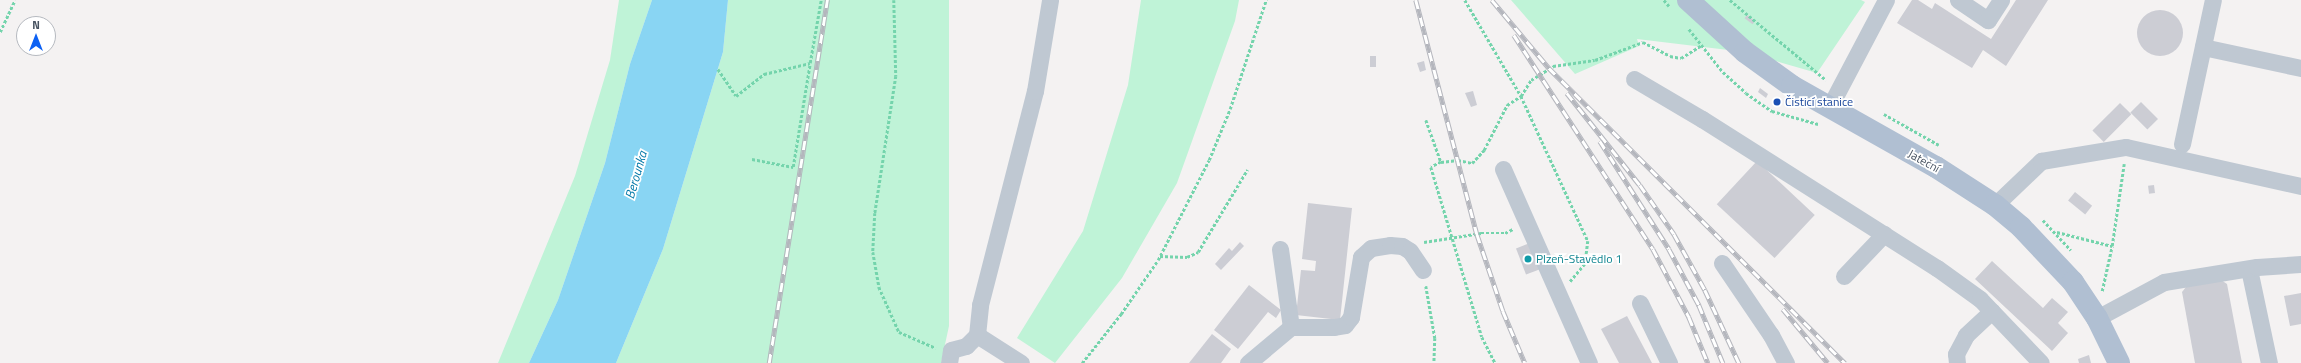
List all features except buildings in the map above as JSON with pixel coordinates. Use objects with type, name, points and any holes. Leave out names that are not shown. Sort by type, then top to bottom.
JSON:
[{"type":"main road","name":"Jateční","points":[[1681,6],[1792,86],[1827,118],[1936,167],[1995,205],[2021,227],[2073,282],[2097,318],[2119,363]]},
{"type":"lane","points":[[950,356],[966,346],[977,334],[980,305],[1036,91],[1050,0]]},
{"type":"lane","points":[[1827,118],[1886,0]]},
{"type":"lane","points":[[1958,0],[1988,20],[2001,0]]},
{"type":"lane","points":[[2182,144],[2214,0]]},
{"type":"lane","points":[[2203,47],[2301,68]]},
{"type":"lane","points":[[1634,80],[1702,119],[1884,234],[1968,290],[1992,311],[2041,363]]},
{"type":"lane","points":[[1995,205],[2041,161],[2126,147],[2301,186]]},
{"type":"lane","points":[[1503,169],[1528,222],[1589,363]]},
{"type":"lane","points":[[1844,276],[1884,234]]},
{"type":"lane","points":[[1248,363],[1291,327],[1334,327],[1345,325],[1351,317],[1361,258],[1371,248],[1390,245],[1402,246],[1410,251],[1423,270]]},
{"type":"lane","points":[[1280,249],[1291,327]]},
{"type":"lane","points":[[1722,263],[1771,335],[1786,363]]},
{"type":"lane","points":[[2097,318],[2164,282],[2249,268],[2301,264]]},
{"type":"lane","points":[[2249,268],[2269,363]]},
{"type":"lane","points":[[1640,303],[1669,363]]},
{"type":"lane","points":[[1957,363],[1956,354],[1966,335],[1992,311]]},
{"type":"lane","points":[[977,334],[1021,363]]},
{"type":"path","points":[[0,32],[15,0]]},
{"type":"path","points":[[752,159],[793,167],[821,0]]},
{"type":"path","points":[[894,0],[896,76],[875,213],[873,252],[879,287],[899,332],[930,348],[950,356]]},
{"type":"path","points":[[1082,363],[1121,314],[1160,256],[1209,160],[1230,109],[1266,0]]},
{"type":"path","points":[[1465,0],[1521,96],[1588,240],[1585,264],[1560,296]]},
{"type":"path","points":[[1664,0],[1681,6]]},
{"type":"path","points":[[1685,23],[1723,72],[1772,111],[1827,118]]},
{"type":"path","points":[[1495,363],[1482,337],[1431,166],[1441,162],[1458,160],[1472,163],[1484,150],[1507,105],[1521,96],[1531,80],[1553,66],[1595,60],[1643,42],[1670,56],[1681,58],[1702,45]]},
{"type":"path","points":[[718,69],[736,96],[764,74],[810,63]]},
{"type":"path","points":[[1426,120],[1441,162]]},
{"type":"path","points":[[2102,292],[2112,246],[2126,147]]},
{"type":"path","points":[[1160,256],[1187,258],[1198,252],[1247,170]]},
{"type":"path","points":[[1402,246],[1481,233],[1505,233],[1528,222]]},
{"type":"path","points":[[2056,232],[2112,246]]},
{"type":"path","points":[[1423,270],[1435,338],[1434,363]]},
{"type":"green space","points":[[619,0],[652,0],[630,64],[605,163],[558,300],[529,363],[498,363],[575,176],[610,60]]},
{"type":"green space","points":[[728,0],[949,0],[949,326],[941,363],[616,363],[663,249],[723,52]]},
{"type":"green space","points":[[1141,0],[1239,0],[1235,21],[1177,183],[1122,278],[1055,363],[1017,338],[1083,231],[1128,85]]},
{"type":"green space","points":[[1511,0],[1861,0],[1865,2],[1817,73],[1745,52],[1637,39],[1639,46],[1575,74]]},
{"type":"water","name":"Berounka","points":[[652,0],[728,0],[723,52],[663,249],[616,363],[529,363],[558,300],[605,163],[630,64]]},
{"type":"railway","points":[[769,363],[827,0]]},
{"type":"railway","points":[[1416,0],[1477,234],[1503,311],[1525,363]]},
{"type":"railway","points":[[1492,0],[1549,68],[1845,363]]},
{"type":"railway","points":[[1514,35],[1653,249],[1689,317],[1708,363]]},
{"type":"railway","points":[[1567,93],[1640,185],[1674,234],[1705,290],[1739,363]]},
{"type":"railway","points":[[1600,141],[1669,249],[1699,305],[1723,363]]},
{"type":"railway","points":[[1783,309],[1828,363]]},
{"type":"place","name":"Čisticí stanice","points":[[1777,102]]},
{"type":"place","name":"Plzeň-Stavědlo 1","points":[[1528,259]]}]
